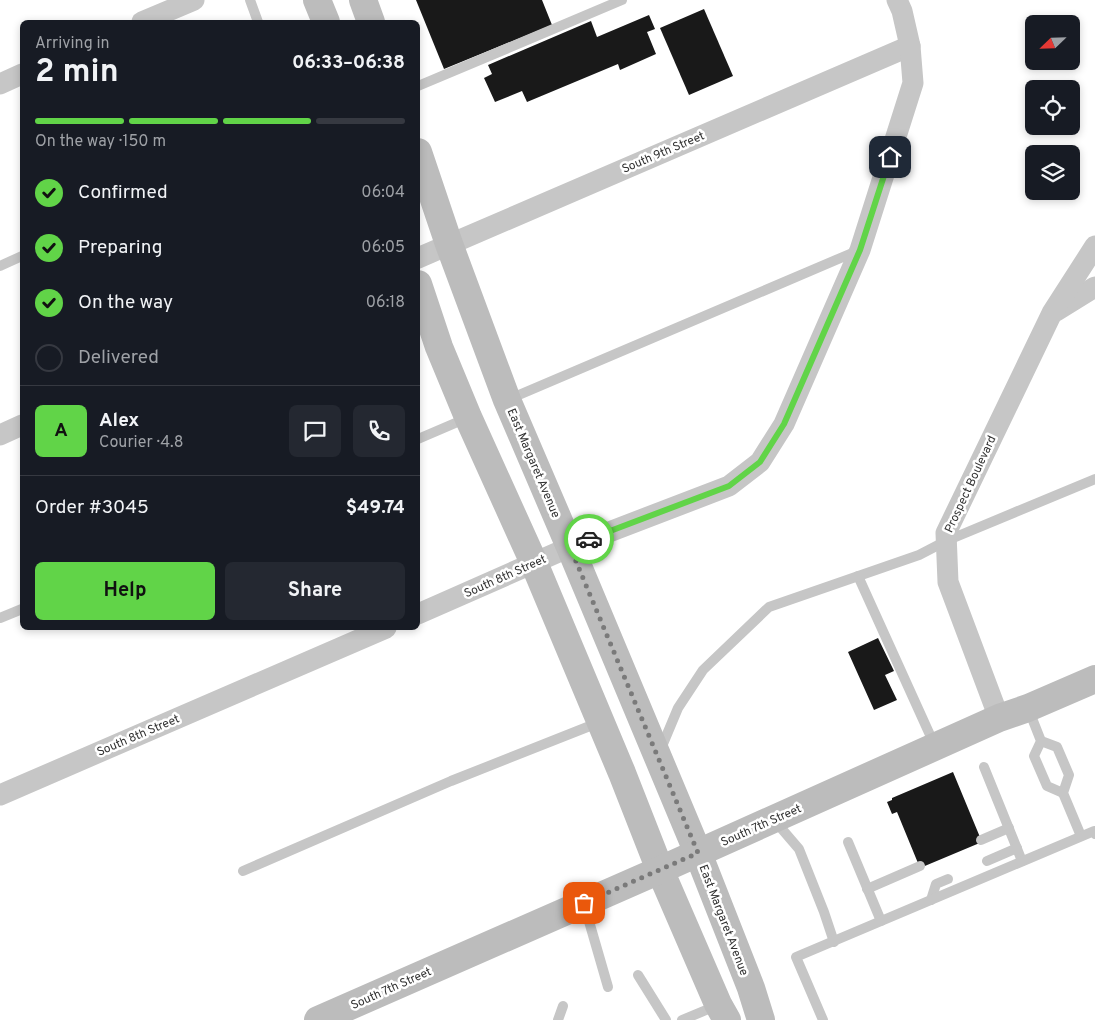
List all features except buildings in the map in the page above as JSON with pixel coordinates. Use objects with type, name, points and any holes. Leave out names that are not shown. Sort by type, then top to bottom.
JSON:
[{"type":"main road","points":[[317,0],[325,20]]},
{"type":"main road","points":[[363,0],[371,20]]},
{"type":"main road","name":"East Margaret Avenue","points":[[420,158],[449,244],[507,400],[698,853],[751,988],[761,1020]]},
{"type":"main road","points":[[420,290],[439,347],[468,417],[534,563],[622,773],[660,870],[722,1012]]},
{"type":"main road","name":"South 7th Street","points":[[318,1020],[1000,718],[1095,679]]},
{"type":"street","points":[[147,20],[194,0]]},
{"type":"street","name":"South 8th Street","points":[[420,613],[570,547],[729,486],[760,462],[784,424],[860,250],[913,83],[910,46],[902,11],[897,0]]},
{"type":"street","name":"South 9th Street","points":[[420,257],[910,46]]},
{"type":"street","points":[[0,84],[20,75]]},
{"type":"street","name":"Prospect Boulevard","points":[[1000,718],[948,582],[946,533],[1052,313],[1095,246]]},
{"type":"street","points":[[1052,313],[1095,287]]},
{"type":"street","points":[[0,435],[20,426]]},
{"type":"street","name":"South 8th Street","points":[[0,795],[381,630]]},
{"type":"lane","points":[[250,0],[257,20]]},
{"type":"lane","points":[[420,85],[622,0]]},
{"type":"lane","points":[[507,400],[860,250]]},
{"type":"lane","points":[[0,266],[20,257]]},
{"type":"lane","points":[[420,438],[468,417]]},
{"type":"lane","points":[[658,756],[678,708],[703,670],[769,607],[919,555],[946,540],[1095,479]]},
{"type":"lane","points":[[858,576],[936,747]]},
{"type":"lane","points":[[0,618],[20,610]]},
{"type":"lane","points":[[1028,708],[1041,741],[1034,756],[1047,786],[1063,792]]},
{"type":"lane","points":[[243,871],[451,781],[601,722]]},
{"type":"lane","points":[[1041,741],[1057,747],[1069,774],[1063,792],[1081,836]]},
{"type":"lane","points":[[984,767],[1022,861]]},
{"type":"lane","points":[[773,819],[799,849],[834,942]]},
{"type":"lane","points":[[981,840],[1009,828]]},
{"type":"lane","points":[[823,1020],[796,957],[1081,836],[1094,831],[1095,834]]},
{"type":"lane","points":[[848,842],[881,921]]},
{"type":"lane","points":[[988,861],[1017,848]]},
{"type":"lane","points":[[868,889],[920,866]]},
{"type":"lane","points":[[932,900],[936,884],[948,879]]},
{"type":"lane","points":[[584,903],[608,987]]},
{"type":"lane","points":[[638,974],[666,1020]]},
{"type":"lane","points":[[558,1020],[563,1006]]},
{"type":"lane","points":[[682,1020],[722,1012]]},
{"type":"way so far","points":[[584,903],[698,853],[570,547],[589,539]]},
{"type":"route","points":[[589,539],[729,486],[760,462],[784,424],[860,250],[890,157]]}]
